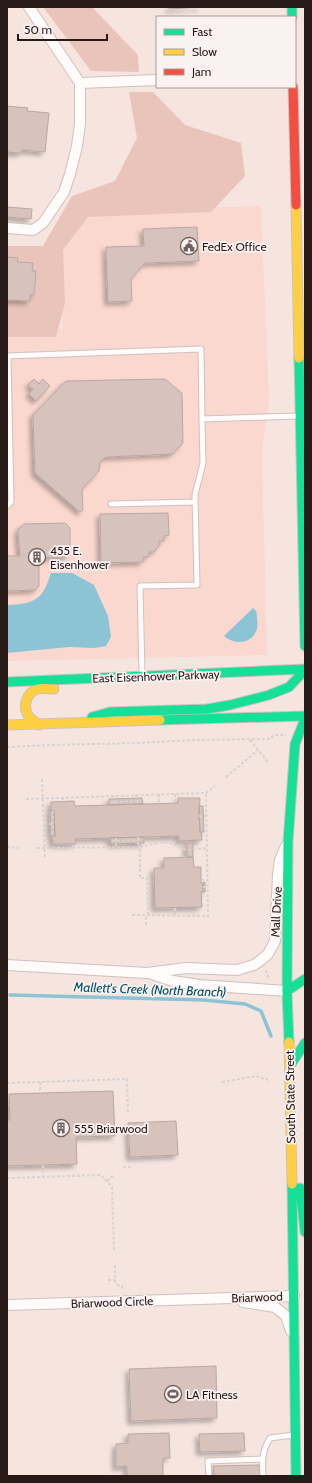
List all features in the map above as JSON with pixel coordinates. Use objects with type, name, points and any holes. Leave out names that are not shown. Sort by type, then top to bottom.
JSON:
[{"type":"main road","points":[[293,88],[302,422],[305,646]]},
{"type":"main road","points":[[69,723],[110,712],[207,709],[236,704],[269,695],[289,687],[296,682],[305,670]]},
{"type":"main road","name":"East Eisenhower Parkway","points":[[7,682],[305,670]]},
{"type":"main road","points":[[195,684],[229,673]]},
{"type":"main road","points":[[39,724],[30,718],[25,710],[25,700],[29,693],[38,689],[101,687]]},
{"type":"main road","points":[[7,725],[305,716]]},
{"type":"main road","name":"South State Street","points":[[295,1473],[293,1336],[294,1296],[290,1066],[287,991],[288,842],[295,744],[305,719]]},
{"type":"main road","points":[[287,991],[305,979]]},
{"type":"main road","points":[[290,1066],[305,1043]]},
{"type":"main road","points":[[290,1121],[299,1164],[300,1190],[305,1232]]},
{"type":"main road","points":[[294,1296],[304,1300]]},
{"type":"street","points":[[7,228],[33,230],[43,223],[64,192],[77,146],[80,124],[80,83],[29,7]]},
{"type":"street","points":[[80,83],[156,80]]},
{"type":"street","name":"Mall Drive","points":[[7,965],[147,973],[186,968],[236,970],[254,965],[273,947],[275,941],[278,874],[280,860],[288,842]]},
{"type":"street","name":"Mall Drive","points":[[147,973],[173,981],[199,985],[287,991]]},
{"type":"street","name":"Briarwood","points":[[217,1299],[294,1296]]},
{"type":"street","name":"Briarwood","points":[[217,1299],[275,1307],[286,1316],[293,1336]]},
{"type":"street","name":"Briarwood Circle","points":[[7,1305],[217,1299]]},
{"type":"lane","points":[[7,506],[11,502],[8,356],[201,349],[203,463],[195,495],[197,585],[140,586],[142,676]]},
{"type":"lane","points":[[202,419],[302,422]]},
{"type":"lane","points":[[111,504],[195,502]]},
{"type":"lane","points":[[262,1476],[262,1459],[265,1446],[270,1438],[295,1434]]},
{"type":"lane","points":[[209,1476],[208,1461],[225,1463],[246,1462],[262,1459]]},
{"type":"path","points":[[7,747],[194,740],[250,740],[270,739],[274,735]]},
{"type":"path","points":[[250,740],[268,762]]},
{"type":"path","points":[[226,777],[258,750]]},
{"type":"path","points":[[42,779],[45,857]]},
{"type":"path","points":[[26,799],[206,793],[215,786]]},
{"type":"path","points":[[132,915],[208,916],[206,793]]},
{"type":"path","points":[[159,794],[159,803]]},
{"type":"path","points":[[175,794],[175,803]]},
{"type":"path","points":[[136,795],[137,803]]},
{"type":"path","points":[[114,796],[114,803]]},
{"type":"path","points":[[126,796],[126,801]]},
{"type":"path","points":[[110,802],[114,803],[126,801],[137,803],[141,801]]},
{"type":"path","points":[[53,811],[53,836]]},
{"type":"path","points":[[199,816],[206,816]]},
{"type":"path","points":[[44,824],[52,824]]},
{"type":"path","points":[[116,839],[116,847]]},
{"type":"path","points":[[112,841],[116,839],[141,840]]},
{"type":"path","points":[[138,839],[140,878],[147,878],[146,925]]},
{"type":"path","points":[[37,848],[139,847],[161,842],[170,843],[186,850],[207,848]]},
{"type":"path","points":[[7,847],[19,848]]},
{"type":"path","points":[[201,880],[208,880]]},
{"type":"path","points":[[203,887],[208,887]]},
{"type":"path","points":[[175,908],[175,915]]},
{"type":"path","points":[[264,965],[269,980]]},
{"type":"path","points":[[222,1082],[256,1076],[268,1080]]},
{"type":"path","points":[[7,1083],[127,1079],[128,1113]]},
{"type":"path","points":[[40,1082],[40,1093]]},
{"type":"path","points":[[43,1165],[43,1177]]},
{"type":"path","points":[[123,1167],[131,1167]]},
{"type":"path","points":[[107,1181],[114,1175]]},
{"type":"path","points":[[7,1178],[101,1176],[112,1187],[114,1251]]},
{"type":"path","points":[[115,1265],[116,1284],[122,1286]]},
{"type":"path","points":[[108,1280],[115,1280]]},
{"type":"shaded area","points":[[43,7],[92,7],[138,55],[139,72],[91,71]]},
{"type":"shaded area","points":[[129,92],[153,92],[185,125],[241,143],[245,176],[211,212],[88,217],[63,250],[65,303],[56,337],[7,337],[7,246],[43,246],[72,196],[115,181],[137,138]]},
{"type":"shaded area","points":[[261,206],[269,399],[262,453],[267,655],[7,661],[7,330],[63,329],[59,250],[63,236],[94,211]]},
{"type":"water","points":[[51,573],[72,573],[94,585],[108,616],[111,637],[106,646],[95,648],[69,647],[7,653],[7,605],[31,602],[36,599],[45,589]]},
{"type":"water","points":[[253,608],[256,613],[257,626],[256,632],[252,637],[242,642],[236,642],[224,636]]},
{"type":"building","points":[[169,7],[201,7],[169,9]]},
{"type":"building","points":[[7,106],[28,108],[27,111],[49,113],[45,152],[22,150],[21,153],[7,152]]},
{"type":"building","points":[[7,207],[32,209],[31,219],[7,217]]},
{"type":"building","points":[[197,227],[199,261],[145,263],[131,279],[132,301],[108,302],[106,247],[144,246],[143,229]]},
{"type":"building","points":[[7,257],[18,258],[17,262],[33,263],[32,271],[36,271],[34,295],[30,295],[30,301],[7,300]]},
{"type":"building","points":[[34,379],[39,384],[43,379],[50,386],[36,401],[29,394],[33,389],[28,385]]},
{"type":"building","points":[[165,379],[182,393],[183,443],[172,454],[106,457],[100,462],[99,471],[82,489],[83,510],[80,512],[35,473],[33,415],[66,381]]},
{"type":"building","points":[[168,513],[169,535],[164,536],[164,541],[159,541],[159,546],[154,552],[149,552],[149,557],[143,557],[143,562],[101,563],[100,514]]},
{"type":"building","name":"455 E. Eisenhower","points":[[65,523],[70,528],[70,552],[66,557],[39,558],[39,586],[35,590],[7,591],[7,556],[20,556],[18,530],[24,524]]},
{"type":"building","points":[[142,798],[143,804],[109,805],[109,799]]},
{"type":"building","points":[[178,798],[200,798],[199,816],[202,840],[179,841],[179,836],[75,839],[76,844],[53,844],[52,836],[55,836],[54,811],[51,811],[51,802],[74,801],[75,806],[178,803]]},
{"type":"building","points":[[199,806],[203,806],[204,832],[200,832]]},
{"type":"building","points":[[50,811],[54,811],[55,836],[51,836]]},
{"type":"building","points":[[144,837],[144,843],[111,844],[110,838]]},
{"type":"building","points":[[187,843],[193,843],[193,857],[187,857]]},
{"type":"building","points":[[193,857],[194,867],[201,867],[201,883],[203,883],[203,892],[201,892],[202,907],[155,908],[154,868],[164,868],[164,858]]},
{"type":"building","points":[[205,882],[205,892],[203,892],[203,883]]},
{"type":"building","name":"555 Briarwood","points":[[113,1091],[115,1136],[76,1137],[77,1164],[7,1166],[7,1120],[10,1120],[9,1094]]},
{"type":"building","points":[[176,1121],[178,1155],[130,1157],[128,1123]]},
{"type":"building","name":"LA Fitness","points":[[216,1366],[217,1418],[131,1421],[129,1369]]},
{"type":"building","points":[[169,1433],[170,1458],[163,1458],[163,1476],[127,1476],[127,1466],[116,1467],[116,1444],[128,1443],[128,1434]]},
{"type":"building","points":[[244,1433],[245,1451],[200,1452],[199,1434]]},
{"type":"building","points":[[259,1465],[260,1476],[214,1476],[213,1466]]},
{"type":"waterway","name":"Mallett's Creek (North Branch)","points":[[10,995],[204,1000],[245,1004],[261,1011],[271,1036]]},
{"type":"traffic: fast","points":[[292,7],[292,16]]},
{"type":"traffic: fast","points":[[299,358],[305,646]]},
{"type":"traffic: fast","points":[[7,682],[305,669]]},
{"type":"traffic: fast","points":[[92,717],[110,712],[207,709],[230,705],[269,695],[289,687],[305,670]]},
{"type":"traffic: fast","points":[[160,720],[305,716]]},
{"type":"traffic: fast","points":[[289,1042],[287,991],[288,842],[295,744],[305,719]]},
{"type":"traffic: fast","points":[[287,991],[305,979]]},
{"type":"traffic: fast","points":[[290,1066],[305,1043]]},
{"type":"traffic: fast","points":[[292,1184],[296,1476]]},
{"type":"traffic: fast","points":[[300,1188],[305,1232]]},
{"type":"traffic: slow","points":[[296,205],[299,358]]},
{"type":"traffic: slow","points":[[39,725],[29,717],[26,709],[26,700],[31,693],[38,689],[54,689]]},
{"type":"traffic: slow","points":[[7,725],[160,720]]},
{"type":"traffic: slow","points":[[289,1042],[292,1184]]},
{"type":"traffic: jam","points":[[293,88],[296,205]]},
{"type":"place","name":"FedEx Office","points":[[189,246]]},
{"type":"place","name":"455 E. Eisenhower","points":[[37,557]]},
{"type":"place","name":"555 Briarwood","points":[[61,1128]]},
{"type":"place","name":"LA Fitness","points":[[173,1394]]}]
